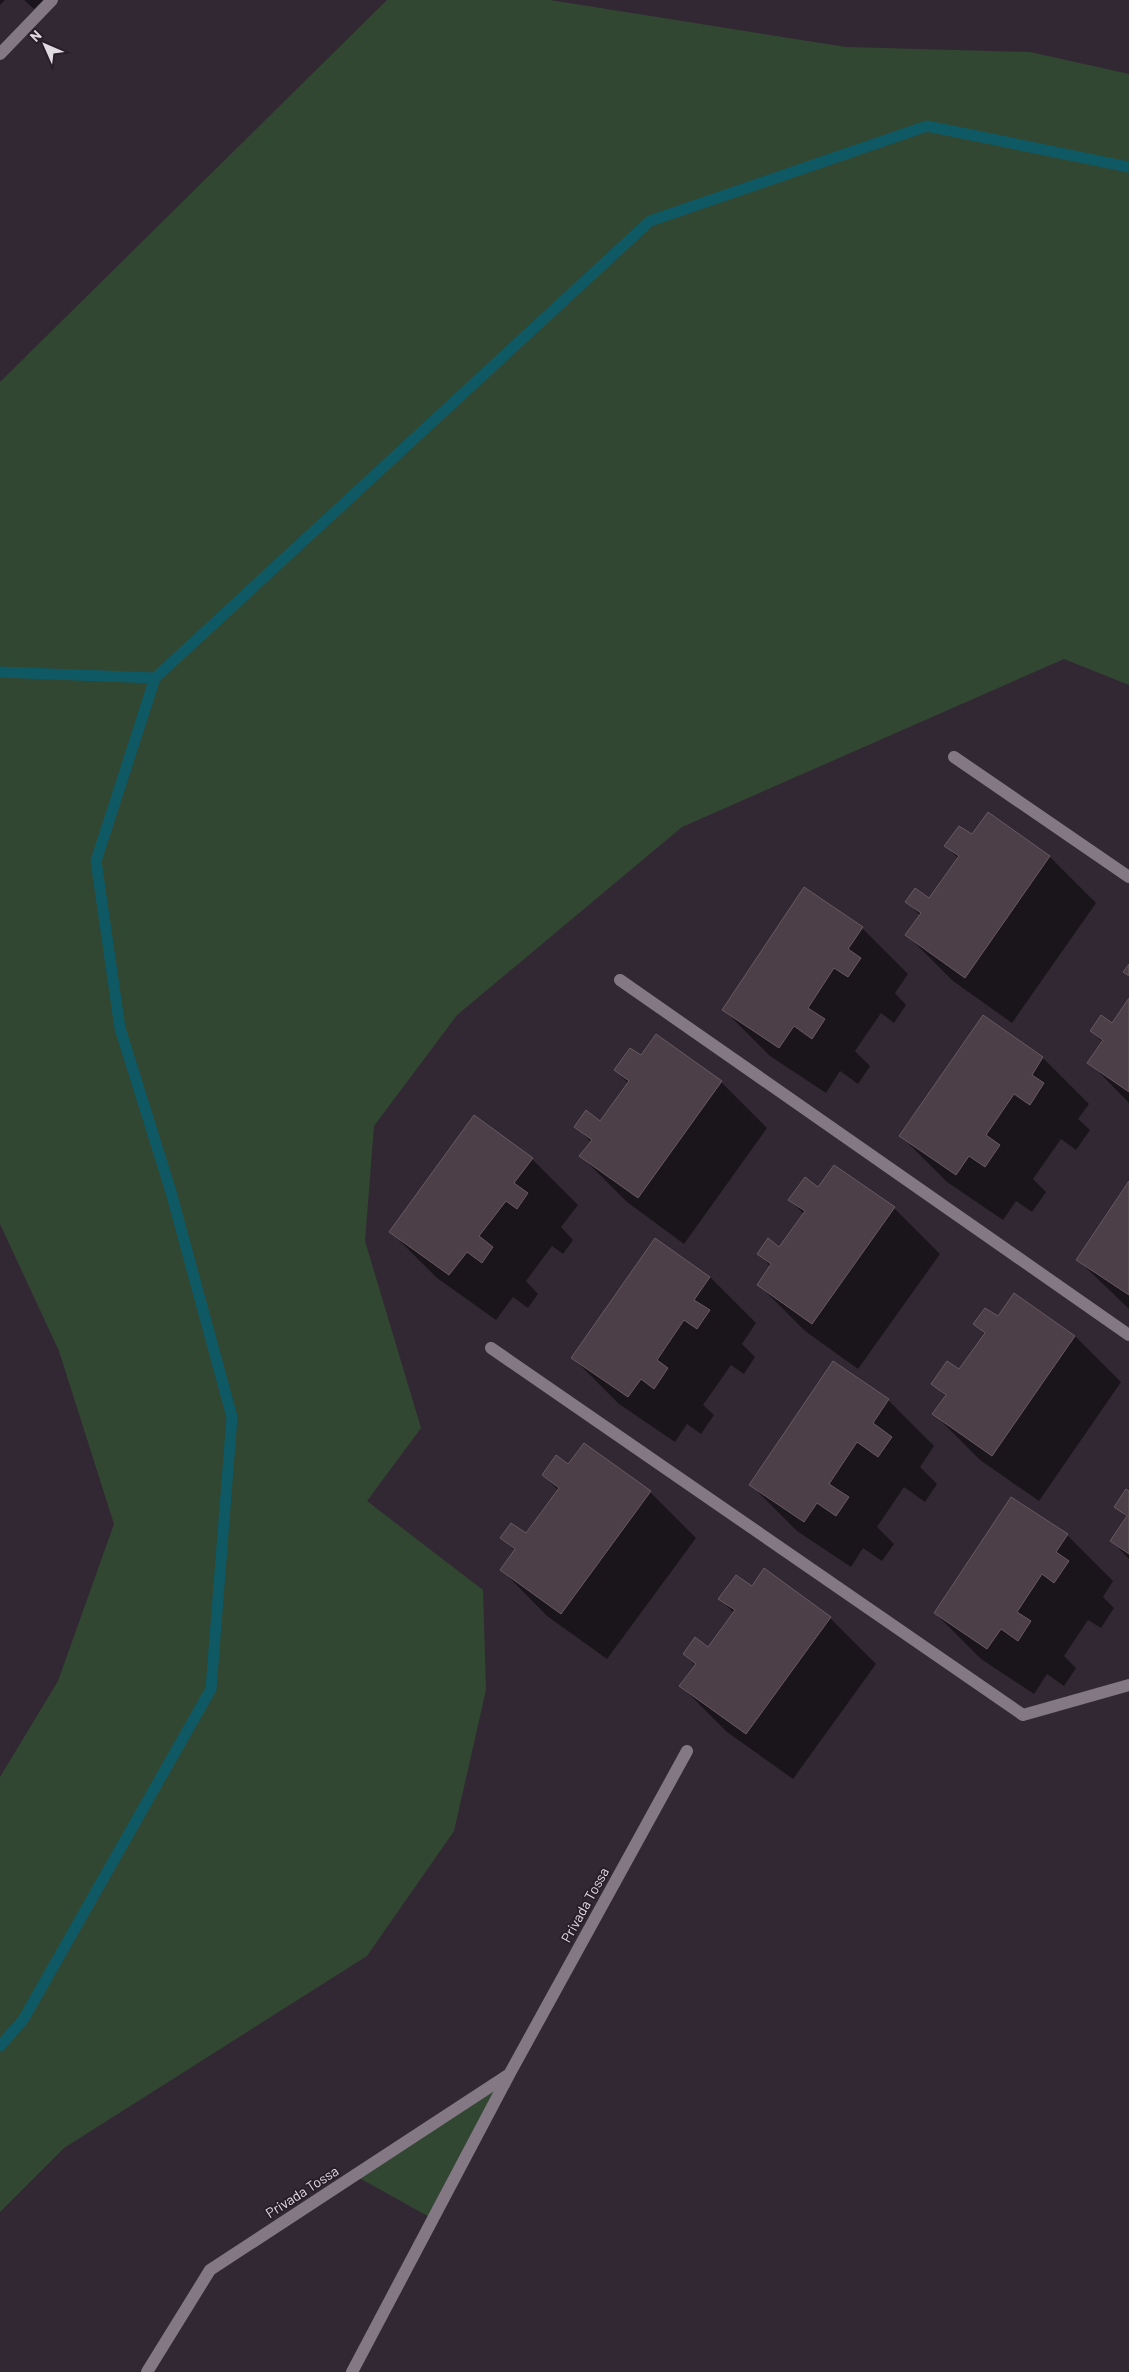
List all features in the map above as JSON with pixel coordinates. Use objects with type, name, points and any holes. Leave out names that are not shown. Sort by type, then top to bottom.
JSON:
[{"type":"street","points":[[0,54],[52,0]]},
{"type":"street","points":[[954,757],[1129,877]]},
{"type":"street","points":[[620,980],[1129,1335]]},
{"type":"street","points":[[491,1348],[1023,1715],[1129,1685]]},
{"type":"street","name":"Privada Tossa","points":[[352,2372],[510,2073],[687,1752]]},
{"type":"street","name":"Privada Tossa","points":[[147,2372],[210,2270],[510,2073]]},
{"type":"green space","points":[[387,0],[550,0],[846,47],[1030,52],[1129,74],[1129,685],[1064,659],[682,827],[457,1015],[374,1126],[365,1241],[421,1428],[367,1501],[483,1590],[486,1690],[454,1831],[367,1956],[64,2148],[0,2212],[0,1777],[58,1681],[114,1524],[59,1351],[0,1224],[0,382]]},
{"type":"green space","points":[[510,2073],[433,2219],[354,2175]]},
{"type":"building","points":[[988,812],[1050,856],[965,978],[905,935],[921,913],[905,902],[915,888],[929,898],[959,856],[944,846],[959,826],[972,834]]},
{"type":"building","points":[[804,887],[863,927],[848,949],[861,958],[848,977],[834,968],[808,1008],[825,1019],[812,1039],[794,1026],[779,1048],[722,1010]]},
{"type":"building","points":[[1129,964],[1129,976],[1123,972]]},
{"type":"building","points":[[1129,998],[1129,1092],[1087,1063],[1103,1040],[1090,1031],[1101,1015],[1112,1023]]},
{"type":"building","points":[[983,1015],[1043,1057],[1032,1075],[1044,1083],[1030,1105],[1014,1094],[986,1135],[1000,1145],[985,1167],[969,1156],[956,1175],[899,1136]]},
{"type":"building","points":[[656,1034],[722,1081],[638,1198],[579,1156],[592,1140],[574,1127],[586,1110],[600,1121],[629,1081],[614,1070],[630,1048],[641,1055]]},
{"type":"building","points":[[474,1115],[533,1158],[514,1183],[528,1193],[517,1209],[506,1201],[479,1236],[493,1247],[482,1263],[467,1252],[449,1275],[389,1232]]},
{"type":"building","points":[[834,1165],[895,1207],[812,1324],[757,1285],[771,1264],[757,1254],[768,1238],[779,1247],[805,1211],[788,1200],[805,1177],[818,1187]]},
{"type":"building","points":[[1129,1181],[1129,1295],[1076,1260]]},
{"type":"building","points":[[655,1238],[710,1277],[694,1300],[710,1310],[697,1329],[684,1320],[657,1360],[668,1368],[654,1389],[641,1379],[628,1397],[571,1358]]},
{"type":"building","points":[[1014,1293],[1075,1336],[992,1456],[932,1414],[946,1395],[931,1384],[947,1361],[959,1369],[985,1333],[973,1324],[985,1308],[998,1316]]},
{"type":"building","points":[[833,1361],[889,1399],[873,1423],[892,1437],[878,1457],[857,1442],[829,1484],[849,1497],[836,1516],[817,1503],[804,1522],[749,1485]]},
{"type":"building","points":[[584,1443],[651,1491],[561,1614],[500,1570],[515,1549],[500,1538],[511,1523],[526,1533],[559,1488],[542,1475],[556,1455],[568,1464]]},
{"type":"building","points":[[1126,1489],[1129,1491],[1129,1554],[1110,1541],[1127,1516],[1114,1507]]},
{"type":"building","points":[[1011,1497],[1068,1534],[1056,1552],[1069,1561],[1054,1583],[1042,1574],[1017,1612],[1031,1621],[1018,1641],[1001,1629],[987,1649],[934,1613]]},
{"type":"building","points":[[764,1568],[831,1617],[746,1734],[679,1686],[696,1664],[683,1654],[695,1637],[708,1647],[735,1610],[718,1599],[736,1575],[752,1586]]},
{"type":"waterway","points":[[0,2046],[23,2020],[211,1689],[232,1417],[171,1192],[120,1028],[96,861],[155,678],[650,221],[927,126],[1129,167]]},
{"type":"waterway","points":[[0,672],[155,678]]}]
